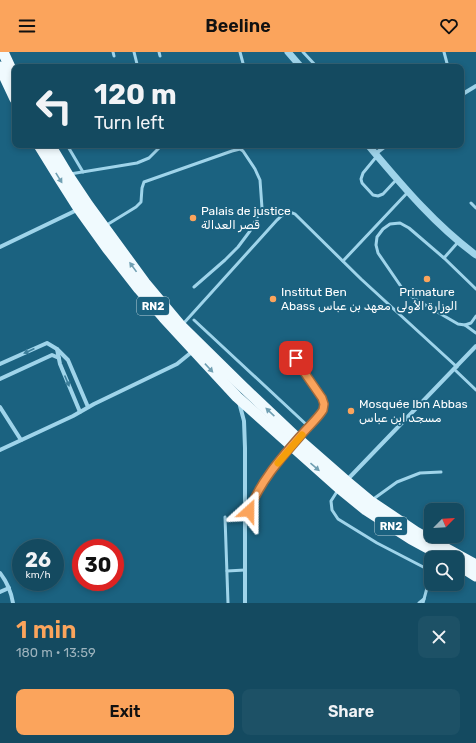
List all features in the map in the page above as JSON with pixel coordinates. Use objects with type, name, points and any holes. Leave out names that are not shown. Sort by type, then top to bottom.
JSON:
[{"type":"highway","points":[[3,52],[6,75],[12,91]]},
{"type":"highway","name":"RN2","points":[[41,148],[79,209],[134,283],[197,348],[237,397],[295,443],[342,484],[366,510],[412,539],[435,551]]},
{"type":"highway","name":"RN2","points":[[52,148],[68,175],[104,227],[178,328]]},
{"type":"highway","name":"RN2","points":[[197,348],[241,386],[295,443]]},
{"type":"highway","name":"RN2","points":[[342,484],[416,532],[437,551]]},
{"type":"highway","name":"RN2","points":[[464,567],[475,573]]},
{"type":"highway","name":"RN2","points":[[464,568],[475,573]]},
{"type":"street","points":[[288,52],[298,64]]},
{"type":"street","points":[[464,93],[476,86]]},
{"type":"street","points":[[370,148],[408,192],[440,225],[476,255]]},
{"type":"street","points":[[376,155],[384,148]]},
{"type":"street","points":[[0,247],[79,209]]},
{"type":"street","points":[[0,364],[46,343],[57,349],[68,360],[88,407]]},
{"type":"street","points":[[342,484],[476,346]]},
{"type":"street","points":[[0,450],[73,416],[88,407],[177,364],[197,348]]},
{"type":"street","points":[[57,349],[60,364],[80,412]]},
{"type":"street","points":[[0,379],[52,355],[59,358]]},
{"type":"street","points":[[241,386],[237,397],[245,432],[245,603]]},
{"type":"street","points":[[0,407],[21,440]]},
{"type":"street","points":[[246,520],[252,502],[258,491],[268,476],[295,443]]},
{"type":"street","points":[[0,573],[6,581],[13,603]]},
{"type":"street","points":[[0,592],[9,588]]},
{"type":"lane","points":[[113,52],[114,56]]},
{"type":"lane","points":[[134,52],[137,64]]},
{"type":"lane","points":[[240,52],[243,64]]},
{"type":"lane","points":[[303,52],[314,64]]},
{"type":"lane","points":[[444,52],[447,64]]},
{"type":"lane","points":[[69,148],[83,172]]},
{"type":"lane","points":[[68,175],[137,163],[149,158],[159,148]]},
{"type":"lane","points":[[104,227],[136,207],[141,202],[144,182],[240,149],[251,163],[260,180],[262,208],[250,231],[238,247],[194,287]]},
{"type":"lane","points":[[376,155],[363,173],[361,178],[362,183],[373,195],[378,196],[383,194],[397,179]]},
{"type":"lane","points":[[343,262],[408,192]]},
{"type":"lane","points":[[472,203],[476,208]]},
{"type":"lane","points":[[178,328],[286,212],[290,212],[294,214],[455,368],[476,390]]},
{"type":"lane","points":[[476,289],[444,258],[409,228],[400,223],[390,224],[377,237],[376,245],[378,253],[402,288],[415,300],[458,324],[465,325],[476,333]]},
{"type":"lane","points":[[444,258],[459,241]]},
{"type":"lane","points":[[465,325],[471,322],[476,316]]},
{"type":"lane","points":[[194,320],[309,426]]},
{"type":"lane","points":[[293,350],[304,372],[324,404],[323,410],[295,443]]},
{"type":"lane","points":[[370,501],[397,482],[420,473],[441,472]]},
{"type":"lane","points":[[342,484],[331,501],[332,510],[338,519],[377,543],[424,568]]},
{"type":"lane","points":[[225,517],[228,603]]},
{"type":"lane","points":[[227,571],[245,570]]},
{"type":"lane","points":[[423,603],[426,591]]},
{"type":"lane","points":[[419,603],[424,599]]},
{"type":"slow traffic","points":[[278,463],[302,435]]},
{"type":"place","name":"Palais de justice قصر العدالة","points":[[193,218]]},
{"type":"place","name":"Primature الوزارة الأولى","points":[[427,279]]},
{"type":"place","name":"Institut Ben Abass معهد بن عباس","points":[[273,299]]},
{"type":"place","name":"Mosquée Ibn Abbas مسجد ابن عباس","points":[[351,411]]},
{"type":"route","points":[[249,511],[252,502],[268,476],[324,407],[322,398],[296,358]]}]
